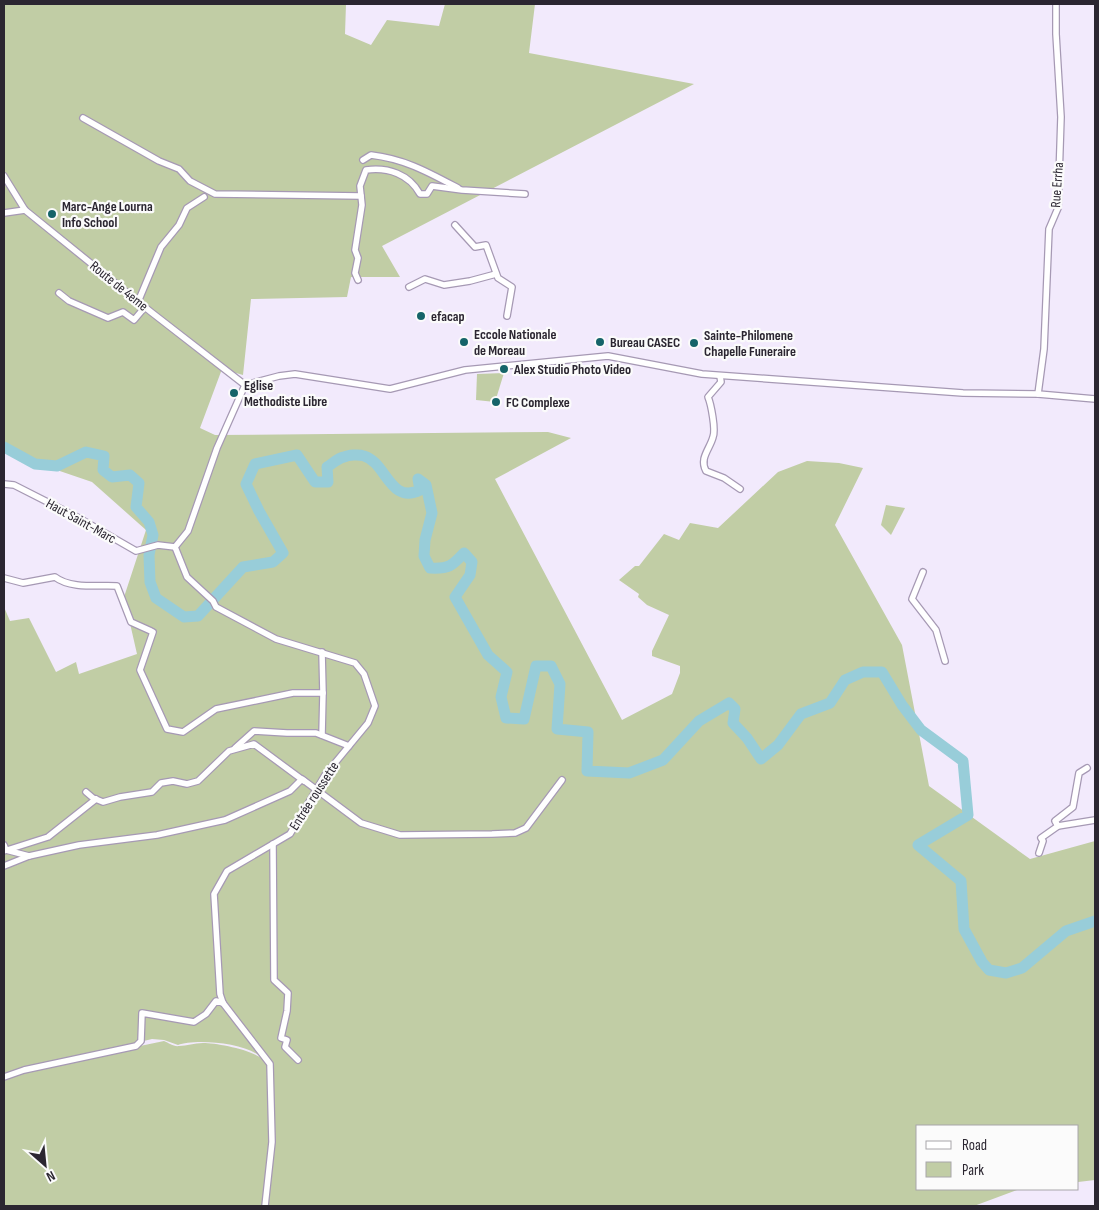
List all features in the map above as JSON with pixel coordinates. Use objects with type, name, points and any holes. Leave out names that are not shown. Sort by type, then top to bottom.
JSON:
[{"type":"street","name":"Rue Errha","points":[[1038,394],[1044,348],[1049,229],[1058,208],[1061,117],[1056,4]]},
{"type":"street","points":[[83,118],[159,161],[178,169],[190,181],[215,194],[361,196]]},
{"type":"street","points":[[363,160],[371,155],[386,157],[418,167],[462,190]]},
{"type":"street","points":[[358,280],[355,273],[358,258],[355,250],[362,206],[360,186],[366,170],[378,168],[409,179],[420,194],[428,194],[432,186],[525,194]]},
{"type":"street","name":"Route de 4eme","points":[[4,176],[25,210],[138,302],[245,385]]},
{"type":"street","points":[[138,302],[160,247],[179,225],[187,208],[204,197]]},
{"type":"street","points":[[4,213],[25,210]]},
{"type":"street","points":[[455,225],[475,247],[486,245],[498,278],[512,286],[507,316]]},
{"type":"street","points":[[408,287],[425,279],[444,284],[470,281],[496,274]]},
{"type":"street","points":[[58,293],[69,301],[108,318],[123,312],[134,320],[145,307]]},
{"type":"street","points":[[175,547],[188,531],[218,448],[245,385],[279,376],[295,374],[390,389],[465,370],[608,356],[720,376],[963,393],[1038,394],[1095,399]]},
{"type":"street","points":[[720,376],[721,382],[708,397],[714,436],[703,460],[703,466],[706,471],[724,478],[740,489]]},
{"type":"street","name":"Haut Saint-Marc","points":[[4,484],[14,485],[136,551],[158,545],[175,547]]},
{"type":"street","name":"Entrée roussette","points":[[175,547],[187,577],[213,601],[216,607],[276,639],[355,663],[364,674],[375,706],[368,723],[325,775],[290,834],[227,871],[214,894],[220,994],[223,1003],[270,1064],[272,1142],[265,1206]]},
{"type":"street","points":[[923,572],[912,599],[936,630],[945,661]]},
{"type":"street","points":[[4,578],[23,583],[55,577],[61,582],[117,586],[131,622],[152,632],[140,670],[167,729],[183,732],[216,709],[293,692],[323,694]]},
{"type":"street","points":[[322,652],[322,735]]},
{"type":"street","points":[[233,750],[254,731],[316,733],[349,746]]},
{"type":"street","points":[[86,792],[102,802],[152,792],[161,783],[174,781],[187,784],[198,780],[229,751],[254,744],[361,823],[400,834],[492,834],[515,833],[526,828],[562,780]]},
{"type":"street","points":[[1058,826],[1055,821],[1073,807],[1079,773],[1086,768]]},
{"type":"street","points":[[4,866],[29,856],[79,845],[157,835],[225,820],[290,791],[302,779],[304,781]]},
{"type":"street","points":[[4,849],[48,837],[96,799]]},
{"type":"street","points":[[1039,853],[1043,841],[1041,838],[1058,826],[1095,820]]},
{"type":"street","points":[[273,844],[274,980],[288,993],[287,1011],[281,1038],[287,1040],[285,1047],[298,1060]]},
{"type":"street","points":[[4,849],[29,856]]},
{"type":"street","points":[[4,1077],[24,1070],[136,1046],[141,1042],[142,1013],[194,1022],[206,1014],[216,1001],[223,1003]]},
{"type":"green space","points":[[4,4],[346,4],[345,34],[371,45],[387,20],[439,26],[445,4],[535,4],[529,53],[694,84],[382,246],[400,277],[351,277],[347,297],[251,299],[243,375],[222,369],[200,428],[215,435],[548,432],[571,438],[495,479],[622,720],[672,694],[680,673],[680,666],[652,656],[652,651],[669,615],[647,605],[638,597],[639,594],[619,580],[635,566],[639,566],[664,534],[679,540],[690,523],[718,528],[778,472],[807,461],[839,463],[863,468],[835,525],[902,645],[929,786],[1030,859],[1095,841],[1095,1180],[1079,1182],[1079,1125],[916,1125],[916,1190],[1017,1190],[974,1206],[4,1206],[4,1079],[49,1065],[164,1041],[177,1046],[203,1043],[217,1044],[244,1050],[263,1060],[257,1054],[236,1046],[210,1042],[178,1045],[164,1040],[152,1039],[4,1075],[4,607],[10,621],[29,618],[56,672],[76,662],[79,674],[137,654],[124,597],[146,530],[92,482],[4,452]]},
{"type":"green space","points":[[504,373],[495,402],[476,400],[477,374]]},
{"type":"green space","points":[[886,505],[905,508],[891,535],[881,525]]},
{"type":"waterway","points":[[4,447],[35,464],[57,466],[86,452],[104,456],[103,470],[112,477],[130,475],[139,483],[136,507],[149,522],[153,535],[149,555],[150,582],[156,598],[184,617],[198,616],[243,567],[273,562],[283,553],[246,484],[255,464],[297,455],[315,482],[328,482],[327,467],[342,458],[359,455],[371,460],[378,466],[389,481],[402,492],[410,493],[420,490],[418,479],[426,485],[432,513],[425,540],[424,556],[430,568],[450,566],[464,553],[472,562],[470,575],[455,597],[488,655],[507,672],[501,697],[506,718],[524,719],[536,666],[551,666],[560,684],[557,729],[588,732],[587,771],[629,773],[663,760],[699,721],[729,703],[735,709],[733,723],[747,738],[761,759],[778,745],[801,714],[830,703],[845,680],[863,672],[882,672],[902,705],[921,730],[963,761],[968,815],[918,845],[961,881],[964,929],[982,962],[989,970],[1006,973],[1022,968],[1066,931],[1095,921]]},
{"type":"place","name":"Marc-Ange Lourna Info School","points":[[52,214]]},
{"type":"place","name":"efacap","points":[[421,316]]},
{"type":"place","name":"Eccole Nationale de Moreau","points":[[464,342]]},
{"type":"place","name":"Bureau CASEC","points":[[600,342]]},
{"type":"place","name":"Sainte-Philomene Chapelle Funeraire","points":[[694,343]]},
{"type":"place","name":"Alex Studio Photo Video","points":[[504,369]]},
{"type":"place","name":"Eglise Methodiste Libre","points":[[234,393]]},
{"type":"place","name":"FC Complexe","points":[[496,402]]}]
